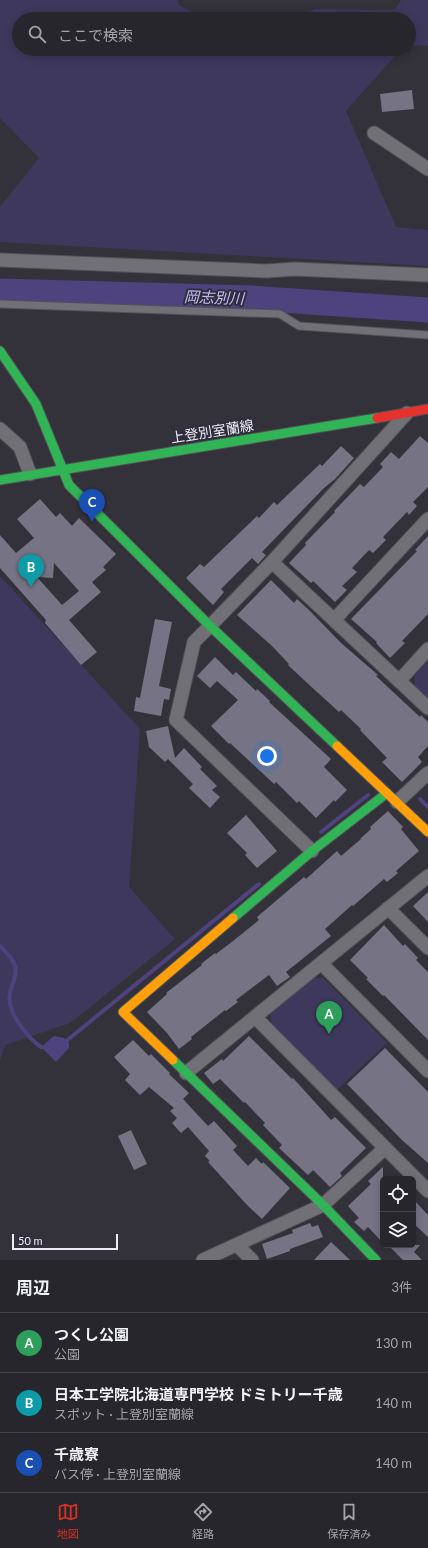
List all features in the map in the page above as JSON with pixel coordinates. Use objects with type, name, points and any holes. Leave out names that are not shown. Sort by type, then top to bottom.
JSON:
[{"type":"street","points":[[374,133],[428,170]]},
{"type":"street","points":[[0,260],[267,271],[294,269],[428,275]]},
{"type":"street","points":[[0,351],[36,404],[69,485],[210,626],[428,832]]},
{"type":"street","name":"上登別室蘭線","points":[[0,480],[428,409]]},
{"type":"street","points":[[312,851],[176,720],[194,642],[272,562],[407,413]]},
{"type":"street","points":[[0,429],[20,447],[30,474]]},
{"type":"street","points":[[334,620],[428,519]]},
{"type":"street","points":[[272,562],[428,708]]},
{"type":"street","points":[[399,681],[428,649]]},
{"type":"street","points":[[397,802],[428,772]]},
{"type":"street","points":[[376,1260],[323,1205],[123,1012],[312,851],[387,793]]},
{"type":"street","points":[[186,1073],[428,876]]},
{"type":"street","points":[[388,908],[428,948]]},
{"type":"street","points":[[321,963],[428,1071]]},
{"type":"street","points":[[255,1017],[428,1191]]},
{"type":"street","points":[[203,1260],[237,1246],[323,1205],[386,1148]]},
{"type":"street","points":[[237,1246],[252,1260]]},
{"type":"lane","points":[[0,304],[280,314],[299,326],[428,335]]},
{"type":"shaded area","points":[[0,0],[178,0],[179,5],[192,12],[12,12],[12,56],[395,56],[346,111],[396,227],[428,230],[428,266],[0,242],[0,207],[39,158],[0,118]]},
{"type":"shaded area","points":[[401,0],[428,0],[428,46],[416,45],[416,12],[309,12],[315,9],[395,10]]},
{"type":"shaded area","points":[[0,576],[140,729],[129,887],[175,939],[70,1023],[5,1045],[0,1061]]},
{"type":"shaded area","points":[[428,661],[428,698],[415,686],[415,675]]},
{"type":"shaded area","points":[[314,978],[323,978],[387,1043],[337,1090],[271,1025],[271,1011]]},
{"type":"shaded area","points":[[54,1036],[64,1038],[69,1043],[69,1048],[56,1062],[41,1047]]},
{"type":"building","points":[[412,90],[414,109],[382,112],[380,94]]},
{"type":"building","points":[[420,436],[428,443],[428,487],[413,502],[417,506],[409,515],[407,512],[383,537],[386,540],[373,553],[369,550],[352,568],[357,572],[342,586],[347,590],[335,602],[313,581],[311,583],[289,563],[306,545],[305,543],[360,484],[364,487],[383,467],[380,464],[391,452],[399,459]]},
{"type":"building","points":[[341,446],[354,458],[262,552],[266,555],[258,564],[252,558],[221,589],[224,592],[213,605],[186,578],[200,564],[204,567],[257,516],[259,518],[274,502],[277,505],[320,464],[322,466]]},
{"type":"building","points":[[40,499],[56,517],[60,513],[72,526],[79,518],[116,554],[103,567],[106,570],[92,582],[101,592],[69,620],[97,652],[81,665],[45,623],[46,620],[0,568],[0,535],[16,553],[34,538],[17,519]],"holes":[[[54,563],[79,591],[62,605],[37,577],[53,578]]]},
{"type":"building","points":[[428,536],[428,614],[402,641],[405,643],[390,658],[376,643],[377,642],[351,619],[417,551],[415,550]]},
{"type":"building","points":[[271,580],[294,603],[297,599],[340,642],[378,675],[376,676],[420,717],[421,715],[428,722],[428,746],[418,757],[422,762],[402,782],[382,762],[387,758],[360,730],[361,729],[341,710],[339,712],[305,681],[288,665],[289,664],[272,646],[237,615]]},
{"type":"building","points":[[155,619],[172,622],[159,686],[171,689],[169,700],[164,699],[161,716],[134,711],[136,697],[140,698]]},
{"type":"building","points":[[215,657],[233,675],[236,672],[256,691],[257,689],[331,759],[324,767],[347,790],[335,802],[334,800],[316,818],[299,801],[297,803],[276,782],[274,784],[211,726],[238,700],[217,681],[210,688],[197,676]]},
{"type":"building","points":[[168,726],[175,758],[184,748],[202,767],[200,769],[217,786],[212,790],[220,797],[210,808],[189,788],[193,784],[168,759],[165,762],[149,747],[146,731]]},
{"type":"building","points":[[388,811],[403,827],[401,829],[419,851],[396,871],[398,873],[387,882],[384,879],[325,929],[331,936],[286,972],[290,977],[277,986],[269,975],[236,1000],[238,1002],[226,1011],[225,1010],[191,1037],[192,1039],[179,1049],[167,1033],[147,1012],[167,994],[166,993],[202,965],[201,964],[259,920],[257,917],[304,877],[306,879],[337,851],[341,856],[361,839],[371,829],[370,827]]},
{"type":"building","points":[[246,815],[277,851],[257,868],[245,855],[247,853],[227,833]]},
{"type":"building","points":[[428,892],[428,922],[413,906]]},
{"type":"building","points":[[384,925],[403,946],[405,944],[418,958],[416,960],[428,972],[428,1040],[384,995],[383,996],[366,979],[368,978],[350,960]]},
{"type":"building","points":[[249,1036],[292,1079],[293,1078],[331,1120],[335,1117],[366,1148],[340,1173],[342,1176],[330,1187],[313,1170],[308,1175],[279,1148],[282,1145],[263,1125],[265,1123],[220,1079],[213,1084],[204,1073],[222,1059],[223,1061]]},
{"type":"building","points":[[133,1040],[149,1056],[151,1054],[189,1093],[183,1099],[208,1126],[214,1121],[237,1146],[233,1150],[248,1166],[256,1158],[262,1164],[263,1162],[290,1188],[262,1219],[247,1205],[208,1162],[210,1161],[205,1156],[209,1151],[188,1127],[181,1133],[172,1123],[177,1118],[170,1111],[174,1108],[149,1087],[140,1095],[125,1080],[130,1074],[114,1057]]},
{"type":"building","points":[[385,1048],[428,1092],[428,1163],[402,1140],[347,1084]]},
{"type":"building","points":[[131,1130],[147,1164],[134,1170],[118,1136]]},
{"type":"building","points":[[383,1167],[383,1176],[380,1176],[380,1240],[368,1227],[364,1231],[354,1222],[359,1218],[348,1206],[371,1184],[368,1181]]},
{"type":"building","points":[[416,1202],[428,1215],[428,1237],[416,1226]]},
{"type":"building","points":[[310,1223],[312,1227],[318,1225],[323,1237],[267,1259],[262,1244],[293,1233],[292,1230]]},
{"type":"building","points":[[331,1242],[350,1260],[314,1260]]},
{"type":"building","points":[[416,1245],[420,1245],[414,1252],[422,1260],[403,1260],[391,1248],[416,1248]]},
{"type":"waterway","name":"岡志別川","points":[[0,291],[251,298],[428,310]]},
{"type":"waterway","points":[[321,832],[368,795]]},
{"type":"waterway","points":[[420,799],[428,807]]},
{"type":"waterway","points":[[65,1042],[259,884]]},
{"type":"waterway","points":[[0,946],[13,960],[16,969],[10,993],[11,1008],[24,1030],[35,1043],[41,1047]]},
{"type":"traffic: fast","points":[[0,351],[36,404],[69,485],[210,626],[337,746]]},
{"type":"traffic: fast","points":[[0,480],[377,418]]},
{"type":"traffic: fast","points":[[233,918],[312,851],[387,793]]},
{"type":"traffic: fast","points":[[173,1060],[323,1205],[376,1260]]},
{"type":"traffic: slow","points":[[337,746],[428,832]]},
{"type":"traffic: slow","points":[[173,1060],[123,1012],[233,918]]},
{"type":"traffic: jam","points":[[377,418],[428,409]]},
{"type":"place","name":"千歳寮","points":[[92,522]]},
{"type":"place","name":"日本工学院北海道専門学校 ドミトリー千歳","points":[[31,587]]},
{"type":"place","name":"つくし公園","points":[[329,1034]]}]
